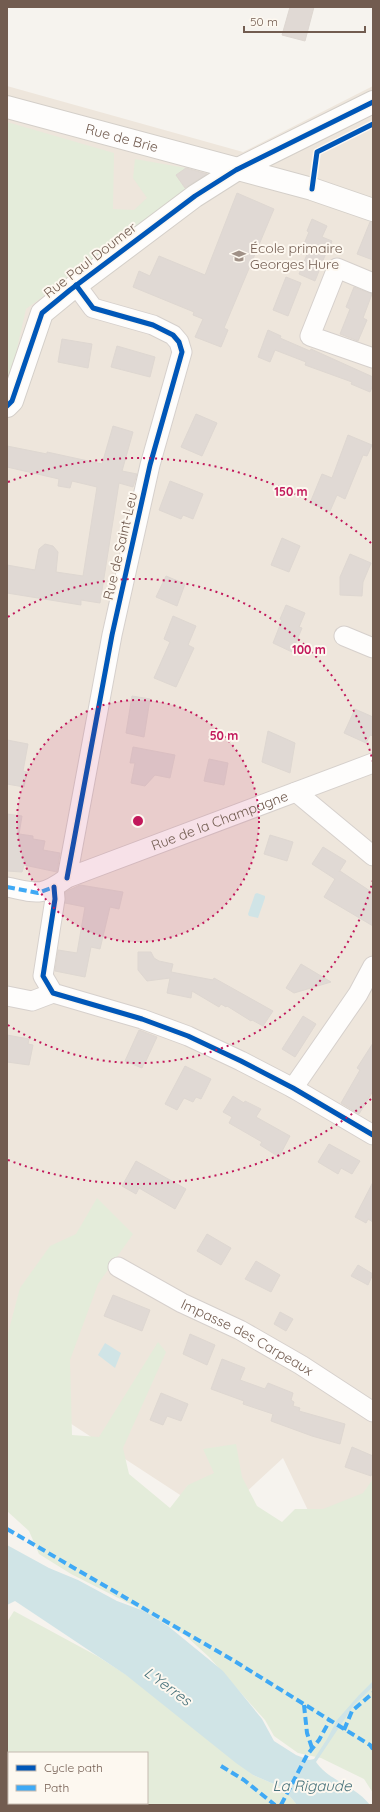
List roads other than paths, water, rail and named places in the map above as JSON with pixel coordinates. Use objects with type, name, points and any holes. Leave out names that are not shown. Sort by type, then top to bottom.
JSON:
[{"type":"street","name":"Rue Paul Doumer","points":[[7,406],[12,401],[42,313],[76,285],[195,196],[236,170],[373,102]]},
{"type":"street","name":"Rue de Brie","points":[[7,107],[312,190],[373,210]]},
{"type":"street","points":[[373,283],[337,268],[310,336],[373,358]]},
{"type":"street","name":"Rue de Saint-Leu","points":[[53,993],[43,976],[55,898],[60,882],[112,635],[150,465],[182,352],[179,342],[173,335],[153,325],[93,308],[76,285]]},
{"type":"street","points":[[344,636],[373,648]]},
{"type":"street","name":"Rue de la Champagne","points":[[7,887],[38,893],[60,882],[373,763]]},
{"type":"street","points":[[296,792],[373,856]]},
{"type":"street","points":[[293,1088],[358,994],[373,966]]},
{"type":"street","points":[[7,996],[32,1001],[53,993],[142,1019],[188,1036],[293,1088],[373,1135]]},
{"type":"street","name":"Impasse des Carpeaux","points":[[118,1267],[182,1303],[253,1338],[301,1365],[373,1412]]},
{"type":"water","points":[[257,893],[265,896],[258,918],[249,916],[248,914],[255,894]]},
{"type":"water","points":[[105,1343],[121,1353],[115,1368],[98,1355]]},
{"type":"water","points":[[7,1545],[49,1568],[78,1580],[117,1601],[144,1611],[168,1626],[223,1671],[262,1719],[274,1741],[296,1755],[309,1760],[314,1759],[337,1720],[373,1681],[373,1687],[354,1705],[316,1762],[321,1769],[364,1798],[370,1805],[297,1805],[283,1788],[253,1775],[236,1763],[126,1675],[15,1601],[7,1605]]},
{"type":"place","name":"École primaire Georges Hure","points":[[239,256]]},
{"type":"water label","name":"L'Yerres","points":[[168,1686]]},
{"type":"water label","name":"La Rigaude","points":[[312,1785]]}]
